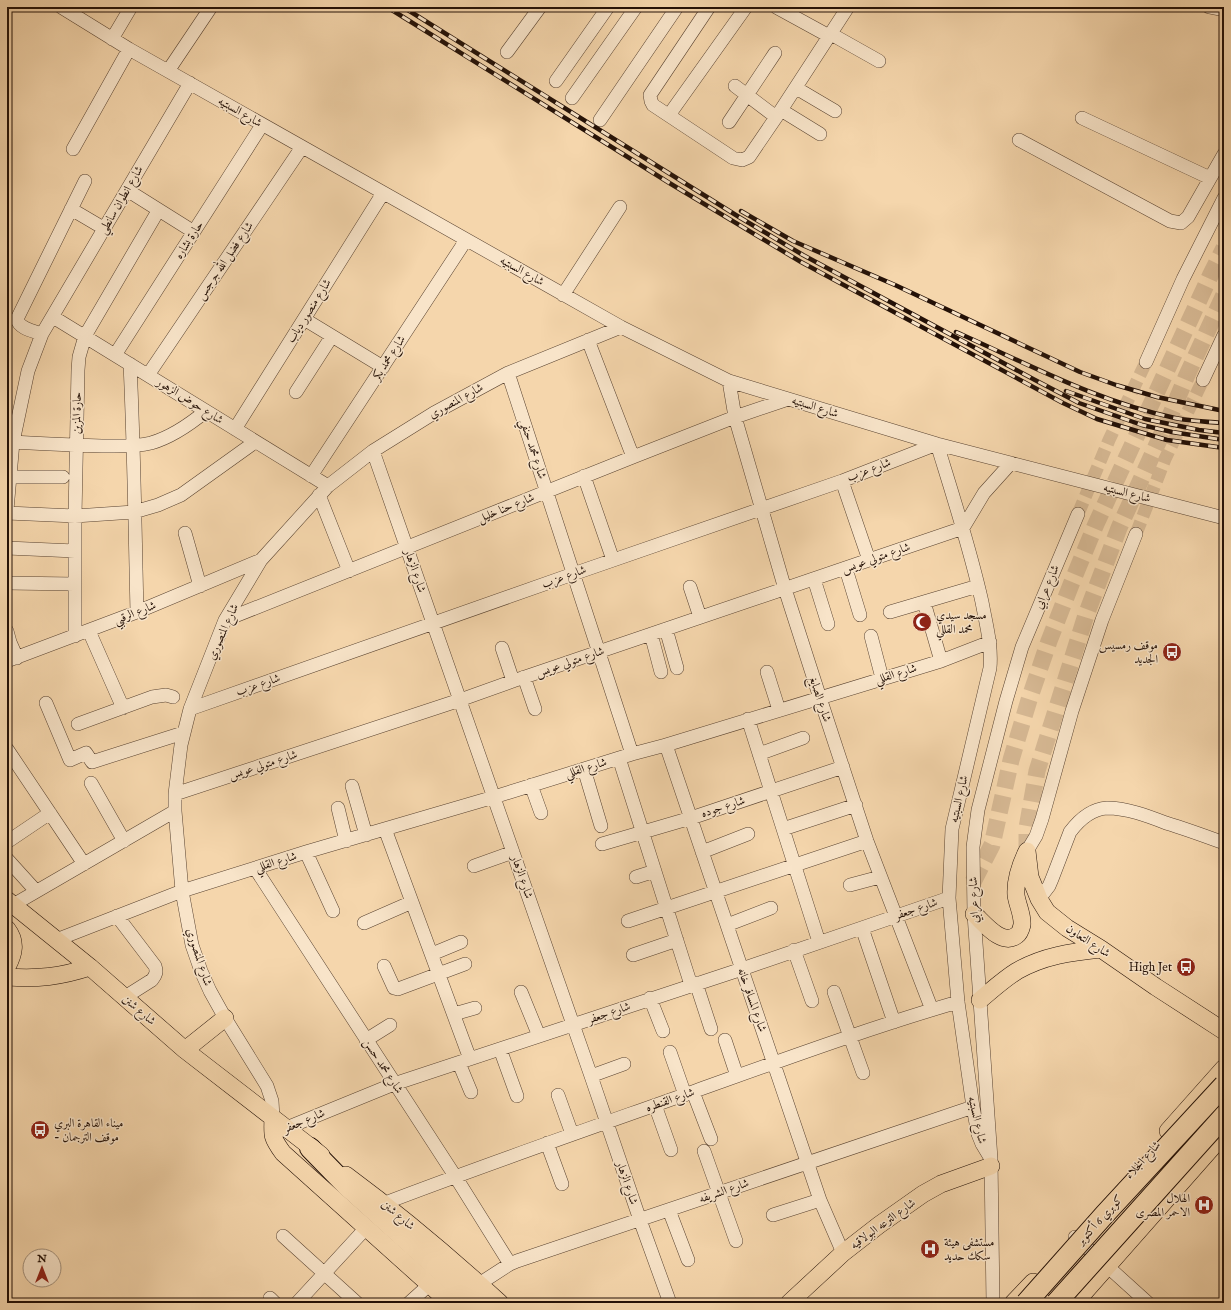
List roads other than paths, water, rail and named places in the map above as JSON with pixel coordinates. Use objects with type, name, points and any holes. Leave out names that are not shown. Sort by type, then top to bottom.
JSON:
[{"type":"highway","name":"كوبري 6 أكتوبر","points":[[1026,1303],[1105,1214],[1224,1085]]},
{"type":"highway","name":"كوبري 6 أكتوبر","points":[[1056,1303],[1224,1116]]},
{"type":"highway","points":[[310,1148],[327,1167],[365,1203],[476,1303]]},
{"type":"main road","points":[[974,914],[1004,939],[1013,938],[1020,933],[1022,924],[1016,895],[1017,880],[1020,865],[1027,851]]},
{"type":"main road","name":"شارع التعاون","points":[[1027,851],[1030,877],[1038,899],[1047,912],[1067,928],[1156,988],[1224,1031]]},
{"type":"main road","name":"شارع شنن","points":[[10,902],[90,967],[185,1050],[277,1127],[310,1148],[384,1203],[500,1303]]},
{"type":"main road","points":[[7,967],[13,953],[10,936],[36,924]]},
{"type":"main road","points":[[980,1000],[1017,971],[1033,963],[1069,953],[1100,949]]},
{"type":"main road","points":[[7,977],[53,977],[90,967]]},
{"type":"main road","points":[[185,1050],[224,1018]]},
{"type":"main road","name":"شارع الجلاء","points":[[1013,1303],[1075,1237],[1224,1068]]},
{"type":"main road","name":"شارع شنن","points":[[277,1127],[276,1143],[283,1153],[450,1303]]},
{"type":"main road","points":[[1075,1303],[1224,1134]]},
{"type":"main road","name":"شارع الترعه البولاقيه","points":[[789,1303],[843,1254],[878,1226],[923,1194],[941,1184],[991,1162]]},
{"type":"street","points":[[112,39],[131,7]]},
{"type":"street","points":[[168,71],[211,7]]},
{"type":"street","points":[[507,52],[540,7]]},
{"type":"street","points":[[556,81],[608,7]]},
{"type":"street","points":[[572,98],[635,7]]},
{"type":"street","points":[[600,120],[677,7]]},
{"type":"street","points":[[709,7],[650,95],[650,101],[653,105],[733,158],[742,160],[749,157],[779,114],[848,7]]},
{"type":"street","points":[[668,115],[746,7]]},
{"type":"street","points":[[776,7],[879,61]]},
{"type":"street","points":[[1209,7],[1224,10]]},
{"type":"street","name":"شارع السبتيه","points":[[64,8],[129,49],[563,295],[621,327],[729,381],[937,444],[1224,518]]},
{"type":"street","points":[[73,149],[129,49]]},
{"type":"street","points":[[729,122],[775,53]]},
{"type":"street","name":"شارع انطوان سانطي","points":[[7,510],[13,442],[28,371],[42,334],[190,83]]},
{"type":"street","points":[[735,86],[779,114],[820,134]]},
{"type":"street","points":[[796,88],[835,111]]},
{"type":"street","points":[[1082,118],[1210,178]]},
{"type":"street","name":"حارة بشاره","points":[[115,355],[262,125]]},
{"type":"street","points":[[1019,140],[1170,221],[1181,222],[1188,217],[1224,154]]},
{"type":"street","name":"شارع فضل الله جرجس","points":[[148,375],[302,147]]},
{"type":"street","points":[[42,334],[22,326],[18,323],[17,319],[85,180]]},
{"type":"street","points":[[127,190],[158,211],[194,232]]},
{"type":"street","name":"شارع منصور دياب","points":[[235,429],[383,193]]},
{"type":"street","points":[[1146,362],[1183,279],[1224,198]]},
{"type":"street","points":[[563,295],[620,207]]},
{"type":"street","points":[[71,209],[105,229]]},
{"type":"street","name":"حارة المزين","points":[[75,636],[74,584],[79,357],[85,336],[158,211]]},
{"type":"street","name":"شارع محمد بكر","points":[[311,476],[466,240]]},
{"type":"street","name":"شارع حوض الزهور","points":[[53,317],[311,476],[323,490]]},
{"type":"street","points":[[304,319],[383,367]]},
{"type":"street","name":"شارع المنصوري","points":[[277,1127],[272,1101],[267,1086],[224,1018],[201,971],[192,945],[182,891],[175,811],[183,733],[190,710],[225,620],[260,560],[323,490],[373,452],[434,413],[508,373],[621,327]]},
{"type":"street","points":[[1203,380],[1224,335]]},
{"type":"street","points":[[296,392],[332,336]]},
{"type":"street","points":[[588,340],[633,457]]},
{"type":"street","points":[[130,364],[134,446],[137,612]]},
{"type":"street","name":"شارع محمد حنفي","points":[[508,373],[632,754]]},
{"type":"street","name":"شارع الصايغ","points":[[729,381],[735,417],[785,589],[820,698],[880,877],[932,1010]]},
{"type":"street","name":"شارع حنا خليل","points":[[225,620],[584,476],[735,417],[788,399]]},
{"type":"street","points":[[13,442],[134,446],[150,443],[167,437],[182,429],[206,411]]},
{"type":"street","points":[[7,513],[75,516],[134,512],[158,505],[181,494],[255,442]]},
{"type":"street","name":"شارع السبتيه","points":[[937,444],[963,528],[978,586],[990,642],[990,668],[952,829],[949,898],[958,1002],[973,1107],[978,1134],[991,1162]]},
{"type":"street","name":"شارع عزب","points":[[190,710],[573,574],[842,481],[937,444]]},
{"type":"street","name":"شارع الزهار","points":[[373,452],[670,1303]]},
{"type":"street","points":[[963,528],[984,493],[996,477],[1011,463]]},
{"type":"street","points":[[584,476],[613,560]]},
{"type":"street","points":[[10,477],[63,477]]},
{"type":"street","points":[[842,481],[869,560]]},
{"type":"street","points":[[323,490],[349,570]]},
{"type":"street","name":"شارع عرابي","points":[[993,1303],[991,1162],[974,914],[973,847],[977,818],[1006,701],[1022,647],[1078,514]]},
{"type":"street","name":"شارع متولي عويس","points":[[176,794],[460,700],[963,528]]},
{"type":"street","points":[[185,533],[200,586]]},
{"type":"street","points":[[1027,851],[1036,836],[1042,819],[1072,711],[1102,620],[1136,534]]},
{"type":"street","points":[[7,548],[75,551]]},
{"type":"street","name":"شارع الرقبي","points":[[12,659],[90,631],[260,560]]},
{"type":"street","points":[[846,569],[860,615]]},
{"type":"street","points":[[814,578],[828,624]]},
{"type":"street","points":[[7,583],[74,584]]},
{"type":"street","points":[[890,612],[978,586]]},
{"type":"street","points":[[690,587],[700,618]]},
{"type":"street","points":[[924,602],[941,661]]},
{"type":"street","points":[[666,629],[677,668]]},
{"type":"street","points":[[7,631],[12,659]]},
{"type":"street","points":[[90,631],[123,708]]},
{"type":"street","points":[[650,634],[661,672]]},
{"type":"street","points":[[871,636],[882,678]]},
{"type":"street","name":"شارع القللي","points":[[56,940],[182,891],[306,852],[494,797],[941,661],[990,642]]},
{"type":"street","points":[[502,648],[535,710]]},
{"type":"street","points":[[767,672],[779,710]]},
{"type":"street","points":[[78,724],[152,697],[173,696]]},
{"type":"street","points":[[46,703],[70,760],[86,753],[92,762],[183,733]]},
{"type":"street","points":[[748,719],[819,942]]},
{"type":"street","points":[[759,754],[803,738]]},
{"type":"street","name":"شارع المسافر خانه","points":[[666,745],[807,1163],[820,1200],[843,1254]]},
{"type":"street","points":[[7,749],[84,864]]},
{"type":"street","points":[[619,758],[666,908],[711,1029]]},
{"type":"street","name":"شارع جوده","points":[[602,844],[691,818],[844,767]]},
{"type":"street","points":[[584,769],[602,826]]},
{"type":"street","points":[[91,783],[124,841]]},
{"type":"street","points":[[531,785],[541,813]]},
{"type":"street","points":[[352,786],[366,835]]},
{"type":"street","points":[[783,829],[856,805]]},
{"type":"street","points":[[338,808],[346,841]]},
{"type":"street","points":[[1038,899],[1049,886],[1070,832],[1085,816],[1099,810],[1106,808],[1130,811],[1224,843]]},
{"type":"street","points":[[10,902],[36,891],[175,811]]},
{"type":"street","points":[[8,838],[50,813]]},
{"type":"street","points":[[385,829],[454,1014],[470,1092]]},
{"type":"street","points":[[702,852],[748,834]]},
{"type":"street","points":[[628,921],[868,841]]},
{"type":"street","points":[[306,852],[333,912]]},
{"type":"street","points":[[474,866],[513,852]]},
{"type":"street","points":[[7,859],[36,891]]},
{"type":"street","name":"شارع محمد حسن","points":[[255,868],[455,1176],[510,1264]]},
{"type":"street","points":[[636,877],[655,871]]},
{"type":"street","points":[[850,885],[880,877]]},
{"type":"street","name":"شارع جعفر","points":[[277,1127],[394,1084],[574,1025],[650,998],[742,969],[949,898]]},
{"type":"street","points":[[364,923],[412,902]]},
{"type":"street","points":[[727,925],[771,908]]},
{"type":"street","points":[[117,916],[155,966],[156,970],[155,976],[152,980],[125,997]]},
{"type":"street","points":[[862,928],[894,1022]]},
{"type":"street","points":[[633,954],[677,940]]},
{"type":"street","points":[[432,954],[461,942]]},
{"type":"street","points":[[794,950],[812,1002]]},
{"type":"street","points":[[384,966],[394,988],[401,989],[465,964]]},
{"type":"street","points":[[521,992],[539,1036]]},
{"type":"street","points":[[834,992],[863,1073]]},
{"type":"street","points":[[650,998],[662,1031]]},
{"type":"street","name":"شارع القنطره","points":[[384,1203],[455,1176],[737,1076],[849,1037],[958,1002]]},
{"type":"street","points":[[454,1014],[475,1008]]},
{"type":"street","points":[[366,1040],[390,1025]]},
{"type":"street","points":[[725,1040],[737,1076]]},
{"type":"street","points":[[500,1049],[517,1096]]},
{"type":"street","points":[[670,1052],[711,1139]]},
{"type":"street","points":[[591,1076],[624,1064]]},
{"type":"street","points":[[558,1095],[572,1134]]},
{"type":"street","points":[[655,1105],[671,1150]]},
{"type":"street","name":"شارع الشريفه","points":[[479,1284],[510,1264],[973,1107]]},
{"type":"street","points":[[547,1143],[562,1184]]},
{"type":"street","points":[[704,1150],[736,1241]]},
{"type":"street","points":[[773,1215],[820,1200]]},
{"type":"street","points":[[669,1210],[688,1260]]},
{"type":"street","points":[[297,1303],[366,1228]]},
{"type":"street","points":[[283,1236],[358,1303]]},
{"type":"street","points":[[1075,1237],[1148,1303]]},
{"type":"street","points":[[409,1303],[429,1285]]},
{"type":"tunnel","points":[[973,882],[992,845],[1011,760],[1029,700],[1049,641],[1072,582],[1096,524],[1224,248]]},
{"type":"tunnel","points":[[1027,851],[1027,828],[1037,771],[1086,615],[1119,528],[1224,295]]},
{"type":"tunnel","points":[[1078,514],[1109,440],[1146,362]]},
{"type":"tunnel","points":[[1136,534],[1165,459],[1203,380]]},
{"type":"railway","points":[[387,7],[671,184],[801,262],[1063,403],[1097,419],[1167,440],[1224,448]]},
{"type":"railway","points":[[403,7],[739,217],[803,255],[1035,380],[1079,403],[1142,425],[1172,432],[1224,440]]},
{"type":"railway","points":[[741,211],[793,241],[895,285],[1080,372],[1116,385],[1157,397],[1224,411]]},
{"type":"railway","points":[[956,332],[1064,381],[1118,402],[1175,418],[1224,423]]},
{"type":"railway","points":[[1066,391],[1145,419],[1199,430],[1224,433]]},
{"type":"place","name":"مسجد سيدي محمد القللي","points":[[922,622]]},
{"type":"place","name":"موقف رمسيس الجديد","points":[[1172,652]]},
{"type":"place","name":"High Jet","points":[[1186,967]]},
{"type":"place","name":"ميناء القاهرة البري - موقف الترجمان","points":[[40,1130]]},
{"type":"place","name":"الهلال الاحمر المصرى","points":[[1204,1205]]},
{"type":"place","name":"مستشفى هيئة سكك حديد","points":[[930,1249]]}]
